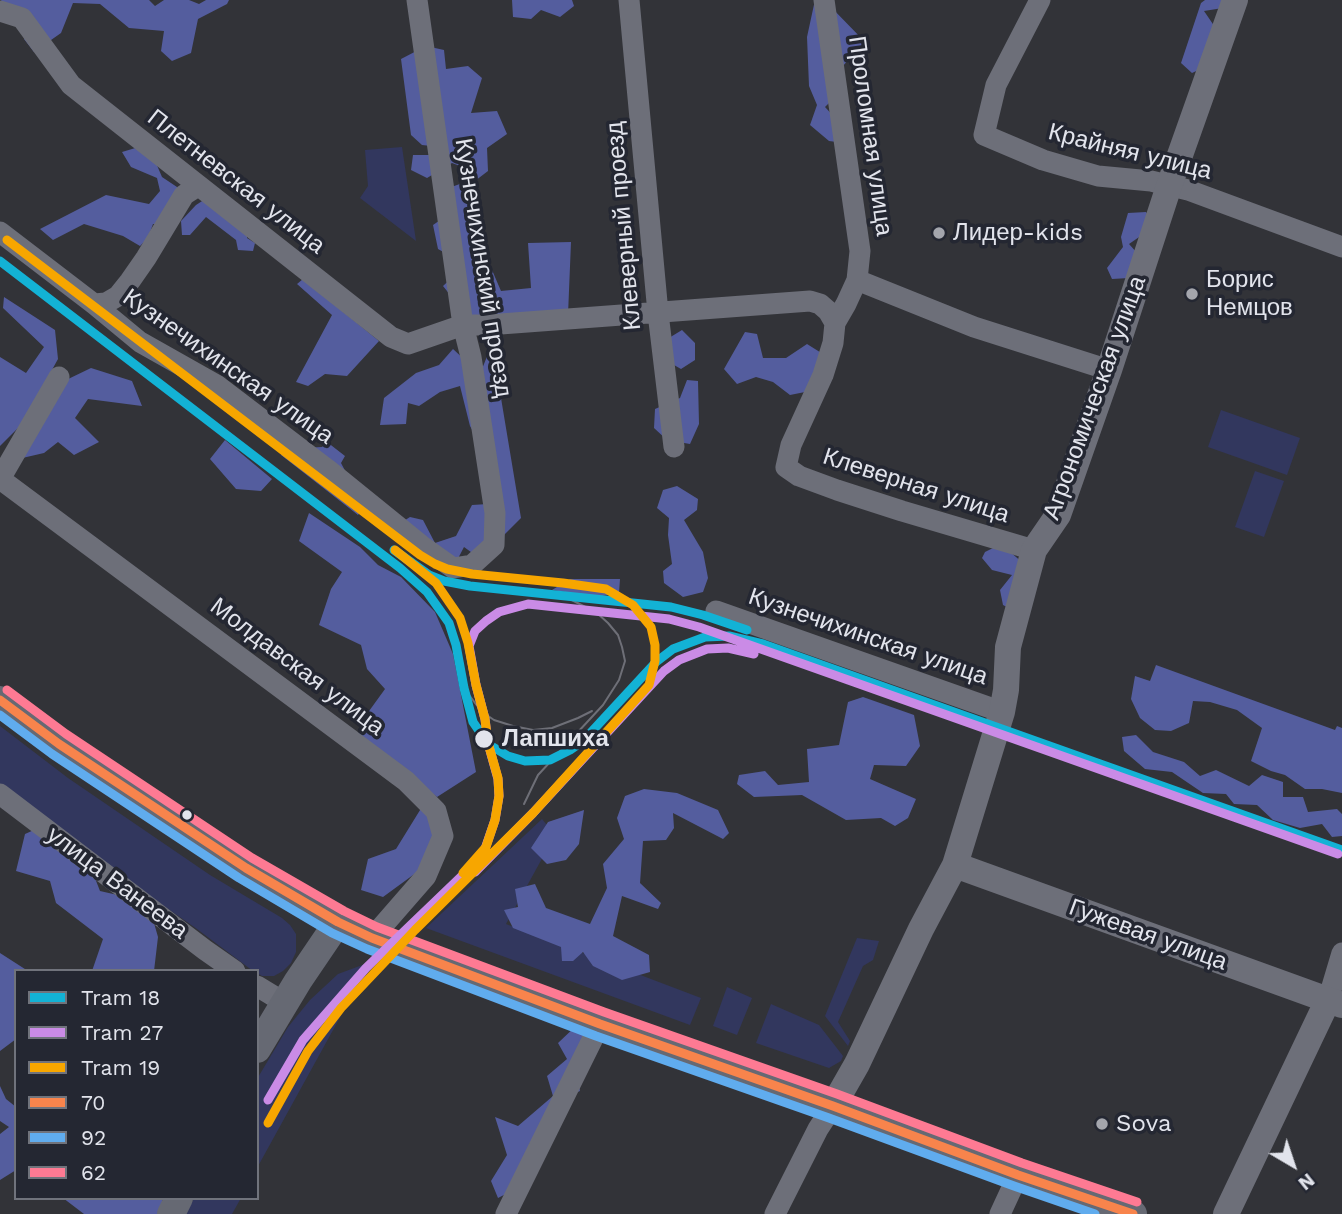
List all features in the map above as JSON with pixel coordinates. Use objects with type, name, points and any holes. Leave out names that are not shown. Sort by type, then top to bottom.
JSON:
[{"type":"main road","points":[[0,700],[59,744],[170,819],[338,922],[600,1024],[1133,1214]]},
{"type":"main road","points":[[259,1046],[338,922]]},
{"type":"street","name":"Кузнечихинский проезд","points":[[417,0],[463,325],[473,370],[495,513],[494,545]]},
{"type":"street","name":"Клеверный проезд","points":[[629,0],[658,313],[674,447]]},
{"type":"street","name":"Проломная улица","points":[[786,467],[791,445],[823,375],[833,343],[835,323],[857,280],[860,251],[824,0]]},
{"type":"street","name":"Крайняя улица","points":[[1040,0],[996,85],[984,135],[1043,160],[1098,176],[1151,181],[1188,190],[1342,247]]},
{"type":"street","name":"Агрономическая улица","points":[[775,1214],[818,1129],[857,1064],[921,929],[955,865],[1002,712],[1008,647],[1034,550],[1058,515],[1235,0]]},
{"type":"street","name":"Плетневская улица","points":[[0,10],[22,18],[71,85],[391,337],[408,344],[463,325],[810,302],[820,304],[835,323]]},
{"type":"street","points":[[94,304],[106,303],[118,296],[146,258],[184,195],[198,186]]},
{"type":"street","name":"Кузнечихинская улица","points":[[0,232],[141,342],[218,386],[453,568],[472,565],[494,545]]},
{"type":"street","points":[[857,280],[974,327],[1109,370]]},
{"type":"street","points":[[0,479],[59,377]]},
{"type":"street","name":"Клеверная улица","points":[[786,467],[799,476],[837,490],[1034,550]]},
{"type":"street","name":"Молдавская улица","points":[[0,479],[406,781],[436,811],[443,836],[426,876],[372,937]]},
{"type":"street","name":"Кузнечихинская улица","points":[[716,611],[1002,712]]},
{"type":"street","name":"улица Ванеева","points":[[0,794],[206,960],[230,969]]},
{"type":"street","name":"Гужевая улица","points":[[955,865],[1335,1002]]},
{"type":"street","points":[[1226,1214],[1335,1002],[1342,953]]},
{"type":"street","points":[[259,987],[285,1003]]},
{"type":"street","points":[[506,1214],[600,1024]]},
{"type":"street","points":[[1000,1214],[1018,1175]]},
{"type":"shaded area","points":[[1,0],[149,0],[155,6],[164,0],[189,0],[199,4],[206,0],[229,0],[227,4],[198,19],[191,53],[172,61],[161,51],[164,31],[129,28],[100,4],[73,3],[61,33],[34,52],[24,39],[31,15],[6,11]]},
{"type":"shaded area","points":[[512,0],[572,0],[574,6],[560,17],[541,10],[531,19],[513,17]]},
{"type":"shaded area","points":[[815,0],[829,5],[865,42],[841,68],[844,88],[825,107],[851,135],[852,144],[829,141],[810,125],[817,105],[809,86],[807,37]]},
{"type":"shaded area","points":[[1205,0],[1231,0],[1229,7],[1204,11],[1219,33],[1207,66],[1192,73],[1181,63],[1201,3]]},
{"type":"shaded area","points":[[426,46],[444,50],[446,69],[468,66],[482,78],[471,113],[497,111],[507,134],[487,148],[488,171],[467,187],[481,207],[474,228],[501,291],[531,288],[528,243],[571,242],[568,315],[478,321],[455,301],[443,286],[459,271],[456,259],[438,249],[433,225],[449,214],[446,189],[468,181],[460,166],[452,163],[427,178],[411,170],[413,155],[443,155],[440,147],[422,145],[411,135],[401,59]]},
{"type":"shaded area","points":[[142,146],[153,156],[162,177],[177,187],[185,213],[168,224],[153,224],[148,238],[140,246],[123,236],[84,224],[53,240],[40,229],[106,195],[149,204],[160,191],[157,178],[131,167],[122,152]]},
{"type":"shaded area","points":[[402,147],[416,241],[360,198],[368,186],[365,150]]},
{"type":"shaded area","points":[[213,194],[247,216],[247,238],[255,243],[253,251],[238,250],[236,240],[206,217],[190,235],[182,235],[181,221],[196,205]]},
{"type":"shaded area","points":[[1146,212],[1151,220],[1145,233],[1129,244],[1138,254],[1129,278],[1112,279],[1107,268],[1123,247],[1121,237],[1128,213]]},
{"type":"shaded area","points":[[303,279],[379,341],[347,376],[325,374],[308,386],[296,382],[332,315],[297,284]]},
{"type":"shaded area","points":[[4,297],[55,330],[58,359],[22,424],[0,446],[0,357],[26,373],[44,347],[3,308]]},
{"type":"shaded area","points":[[682,330],[695,343],[695,360],[681,369],[667,361],[664,341]]},
{"type":"shaded area","points":[[745,332],[757,334],[763,358],[786,358],[807,344],[823,354],[820,389],[790,395],[773,382],[756,377],[737,384],[724,369]]},
{"type":"shaded area","points":[[492,344],[521,518],[504,535],[479,442],[470,426],[460,386],[440,392],[419,406],[408,403],[406,424],[380,425],[384,398],[416,373],[439,365],[453,349],[467,362],[482,369]]},
{"type":"shaded area","points":[[91,368],[132,381],[142,406],[88,399],[75,418],[99,442],[74,455],[58,442],[44,453],[18,459],[64,381]]},
{"type":"shaded area","points":[[687,380],[698,381],[699,424],[690,444],[667,440],[654,428],[655,409],[680,398]]},
{"type":"shaded area","points":[[1221,410],[1300,438],[1287,475],[1208,447]]},
{"type":"shaded area","points":[[225,440],[272,479],[261,491],[236,489],[210,459]]},
{"type":"shaded area","points":[[327,442],[345,456],[341,463],[364,507],[358,515],[281,455],[287,449],[322,447]]},
{"type":"shaded area","points":[[1255,471],[1284,481],[1264,537],[1235,527]]},
{"type":"shaded area","points":[[677,486],[698,499],[697,510],[684,520],[703,552],[708,578],[703,592],[683,597],[664,583],[663,571],[672,564],[668,535],[669,518],[657,508],[663,490]]},
{"type":"shaded area","points":[[488,504],[482,560],[464,547],[452,570],[399,524],[410,517],[423,520],[435,543],[456,536],[472,505]]},
{"type":"shaded area","points":[[309,513],[360,547],[378,565],[401,577],[435,612],[453,654],[476,772],[437,797],[358,735],[364,718],[385,689],[367,669],[361,645],[319,625],[331,589],[342,572],[299,541]]},
{"type":"shaded area","points":[[1001,544],[1031,570],[1009,608],[1003,605],[1000,590],[1012,575],[992,570],[982,558],[985,552]]},
{"type":"shaded area","points":[[570,579],[620,579],[619,593],[597,597],[552,590]]},
{"type":"shaded area","points":[[1156,665],[1335,730],[1337,726],[1342,728],[1342,793],[1305,789],[1285,775],[1251,761],[1262,728],[1237,710],[1210,702],[1193,701],[1189,723],[1171,731],[1155,730],[1140,718],[1131,699],[1135,676],[1150,681]]},
{"type":"shaded area","points":[[863,697],[914,715],[920,746],[906,766],[874,765],[870,779],[916,799],[908,818],[895,826],[881,818],[846,820],[802,795],[754,797],[737,784],[739,775],[765,771],[778,785],[809,782],[807,749],[839,745],[848,702]]},
{"type":"shaded area","points":[[0,726],[68,778],[210,875],[282,918],[296,934],[296,952],[291,963],[274,976],[262,976],[259,969],[250,969],[96,859],[0,786]]},
{"type":"shaded area","points":[[1136,735],[1153,752],[1184,762],[1200,776],[1216,770],[1249,786],[1262,775],[1283,782],[1283,797],[1303,797],[1308,812],[1337,809],[1342,814],[1342,836],[1332,837],[1322,824],[1300,828],[1273,820],[1257,805],[1234,804],[1226,794],[1203,793],[1172,772],[1145,769],[1124,751],[1122,737]]},
{"type":"shaded area","points":[[644,789],[677,793],[718,810],[729,833],[723,839],[673,813],[674,828],[666,840],[643,841],[640,883],[661,903],[658,909],[622,896],[613,936],[649,955],[650,972],[622,980],[593,966],[583,952],[573,961],[562,961],[561,947],[513,928],[504,910],[518,907],[515,889],[535,884],[546,908],[590,924],[607,888],[603,864],[624,839],[617,818],[625,796]]},
{"type":"shaded area","points":[[425,802],[437,833],[424,867],[383,897],[361,890],[368,859],[396,849]]},
{"type":"shaded area","points":[[584,810],[579,844],[566,860],[547,864],[531,848],[548,822]]},
{"type":"shaded area","points":[[542,819],[555,835],[506,924],[701,998],[690,1025],[426,928]]},
{"type":"shaded area","points":[[45,825],[86,855],[100,891],[122,896],[152,916],[158,937],[154,969],[93,969],[103,939],[56,903],[50,881],[16,871],[25,834]]},
{"type":"shaded area","points":[[857,938],[879,941],[873,960],[863,966],[838,1022],[850,1041],[848,1046],[825,1016]]},
{"type":"shaded area","points":[[0,953],[25,969],[14,969],[14,1040],[0,1051]]},
{"type":"shaded area","points":[[365,964],[354,992],[259,1164],[259,1076],[288,1027],[310,1000],[338,974]]},
{"type":"shaded area","points":[[727,987],[752,998],[737,1035],[713,1026]]},
{"type":"shaded area","points":[[771,1004],[819,1025],[843,1056],[841,1061],[829,1068],[756,1043]]},
{"type":"shaded area","points":[[577,1025],[590,1034],[574,1061],[580,1091],[553,1102],[546,1136],[529,1144],[533,1180],[498,1198],[491,1181],[507,1155],[495,1117],[518,1126],[553,1096],[547,1076],[567,1059],[558,1043]]},
{"type":"shaded area","points":[[0,1086],[6,1099],[14,1105],[14,1171],[0,1180],[0,1134],[9,1127],[0,1121]]},
{"type":"shaded area","points":[[66,1200],[162,1200],[163,1209],[160,1214],[84,1214]]},
{"type":"shaded area","points":[[193,1200],[240,1200],[232,1214],[186,1214]]},
{"type":"tram line","name":"19","points":[[7,240],[420,555],[447,569],[472,574],[606,589],[633,605],[651,627],[655,661],[649,685],[533,813],[341,1008],[308,1051],[268,1123]]},
{"type":"tram line","name":"18","points":[[0,261],[400,568],[427,592],[449,623],[473,722],[488,744],[508,756],[525,761],[550,760],[570,750],[583,741],[656,662],[673,649],[705,637],[729,636],[763,644],[1342,850]]},
{"type":"tram line","name":"18","points":[[394,550],[429,575],[444,581],[671,607],[747,630]]},
{"type":"tram line","name":"19","points":[[395,550],[436,583],[460,618],[498,778],[499,796],[495,820],[486,847],[463,873]]},
{"type":"tram line","points":[[524,804],[538,775],[603,705],[619,680],[625,661],[618,635],[608,623],[597,613],[562,595]]},
{"type":"tram line","name":"27","points":[[268,1100],[303,1040],[366,968],[467,871],[485,849],[495,820],[499,796],[498,779],[488,743],[469,646],[475,631],[486,621],[499,612],[528,604],[669,619],[699,627],[1338,854]]},
{"type":"tram line","name":"27","points":[[475,872],[664,671],[679,660],[707,649],[728,648],[754,654]]},
{"type":"tram line","points":[[464,688],[481,711],[494,720],[533,730],[552,728],[592,711]]},
{"type":"transit line","name":"62","points":[[7,690],[66,734],[252,858],[377,927],[604,1012],[1137,1202]]},
{"type":"transit line","name":"70","points":[[0,700],[59,744],[246,868],[338,922],[372,938],[600,1024],[1133,1214]]},
{"type":"transit line","name":"92","points":[[0,715],[52,754],[239,878],[332,933],[367,949],[596,1036],[1095,1214]]},
{"type":"place","name":"Лидер-kids","points":[[939,233]]},
{"type":"place","name":"Борис Немцов","points":[[1192,294]]},
{"type":"place","name":"Лапшиха","points":[[484,739]]},
{"type":"place","name":"Sova","points":[[1102,1124]]}]
